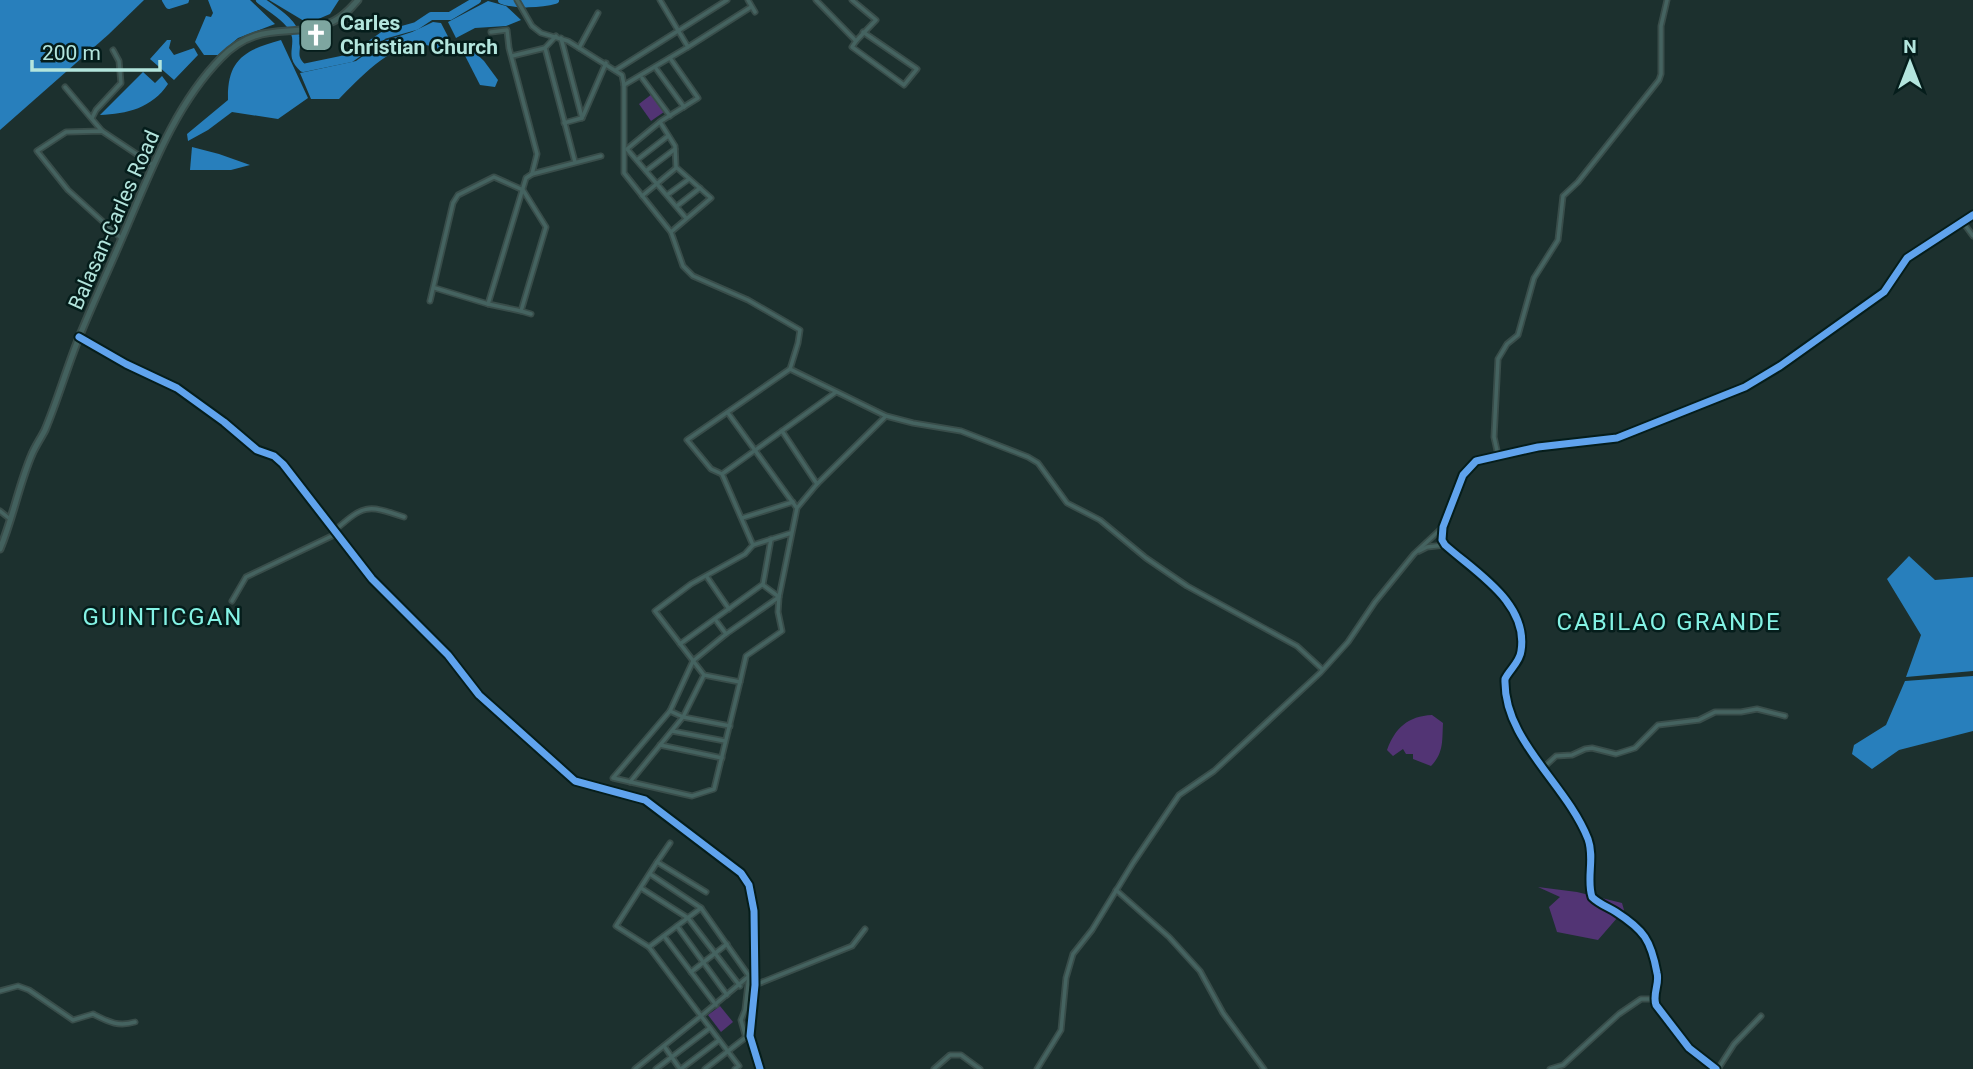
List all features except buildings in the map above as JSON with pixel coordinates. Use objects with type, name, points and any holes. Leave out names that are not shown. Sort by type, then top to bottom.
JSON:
[{"type":"main road","name":"Balasan-Carles Road","points":[[0,549],[12,520],[32,453],[44,432],[79,337],[153,164],[186,103],[223,56],[251,37],[320,26],[334,21],[358,0]]},
{"type":"street","points":[[517,0],[532,26],[541,33],[561,38],[622,75],[624,173],[671,232],[683,266],[693,276],[748,300],[800,330],[799,343],[790,369],[687,440],[710,469],[722,474],[753,545]]},
{"type":"street","points":[[660,0],[688,47]]},
{"type":"street","points":[[712,0],[716,7]]},
{"type":"street","points":[[616,70],[727,0]]},
{"type":"street","points":[[748,0],[755,12]]},
{"type":"street","points":[[816,0],[856,40]]},
{"type":"street","points":[[852,0],[876,20],[863,32],[852,47],[904,85],[917,69],[863,32]]},
{"type":"street","points":[[1498,455],[1493,437],[1498,359],[1507,344],[1518,334],[1534,278],[1558,240],[1560,202],[1563,196],[1578,182],[1659,80],[1661,26],[1667,0]]},
{"type":"street","points":[[624,85],[751,6]]},
{"type":"street","points":[[579,48],[598,13]]},
{"type":"street","points":[[491,32],[508,30],[509,48],[537,154],[532,174]]},
{"type":"street","points":[[512,56],[545,48],[555,36]]},
{"type":"street","points":[[561,38],[582,118]]},
{"type":"street","points":[[545,48],[575,162]]},
{"type":"street","points":[[92,118],[121,83],[119,61],[113,50]]},
{"type":"street","points":[[670,58],[698,98],[659,122],[627,149],[686,218]]},
{"type":"street","points":[[582,118],[606,63]]},
{"type":"street","points":[[655,67],[684,107]]},
{"type":"street","points":[[642,78],[670,116]]},
{"type":"street","points":[[65,87],[102,131],[153,164]]},
{"type":"street","points":[[564,123],[582,118]]},
{"type":"street","points":[[659,122],[675,149],[676,168],[711,198],[671,232]]},
{"type":"street","points":[[102,131],[66,132],[37,151],[68,190],[122,239]]},
{"type":"street","points":[[637,160],[668,136]]},
{"type":"street","points":[[646,171],[675,149]]},
{"type":"street","points":[[488,304],[526,178],[532,174],[601,156]]},
{"type":"street","points":[[642,196],[676,168]]},
{"type":"street","points":[[430,301],[453,203],[458,195],[494,177],[523,190],[546,227],[521,311]]},
{"type":"street","points":[[667,195],[689,179]]},
{"type":"street","points":[[676,207],[700,188]]},
{"type":"street","points":[[1761,1016],[1734,1044],[1717,1069],[1689,1048],[1674,1031],[1654,999],[1658,978],[1649,942],[1639,928],[1592,897],[1589,841],[1571,806],[1522,741],[1515,727],[1505,679],[1522,650],[1516,616],[1482,576],[1445,545],[1442,540],[1443,527],[1467,469],[1476,461],[1571,441],[1617,438],[1752,383],[1884,292],[1907,258],[1973,215]]},
{"type":"street","points":[[1962,221],[1973,236]]},
{"type":"street","points":[[435,288],[531,314]]},
{"type":"street","points":[[79,337],[126,364],[177,388],[257,450],[274,456],[284,464],[372,579],[448,655],[478,695],[568,775],[575,780],[645,800],[741,873],[749,885],[752,898],[755,985],[748,1037],[705,1069]]},
{"type":"street","points":[[790,369],[886,416],[961,430],[1028,457],[1038,463],[1067,503],[1100,520],[1146,558],[1187,586],[1297,646],[1322,669]]},
{"type":"street","points":[[722,474],[836,391]]},
{"type":"street","points":[[728,413],[797,508]]},
{"type":"street","points":[[779,597],[693,661],[670,711],[613,778],[692,796],[714,789],[746,656],[782,631],[778,612],[779,597],[797,508],[817,484],[886,416]]},
{"type":"street","points":[[782,431],[817,484]]},
{"type":"street","points":[[742,519],[793,502]]},
{"type":"street","points":[[232,601],[246,578],[335,533],[364,508],[404,517]]},
{"type":"street","points":[[0,511],[12,520]]},
{"type":"street","points":[[1037,1069],[1061,1030],[1069,962],[1180,795],[1214,771],[1322,669],[1348,642],[1375,602],[1414,554],[1443,527]]},
{"type":"street","points":[[740,682],[704,675],[655,611],[691,584],[745,554],[753,545],[791,533]]},
{"type":"street","points":[[680,644],[763,584],[771,539]]},
{"type":"street","points":[[1414,554],[1427,547],[1445,545]]},
{"type":"street","points":[[707,577],[729,609]]},
{"type":"street","points":[[763,584],[779,597]]},
{"type":"street","points":[[715,619],[726,634]]},
{"type":"street","points":[[629,782],[683,717],[704,675]]},
{"type":"street","points":[[1544,767],[1556,756],[1572,755],[1585,749],[1616,754],[1635,748],[1658,725],[1699,720],[1715,712],[1758,709],[1785,716]]},
{"type":"street","points":[[670,711],[683,717],[730,726]]},
{"type":"street","points":[[672,731],[726,741]]},
{"type":"street","points":[[660,745],[722,758]]},
{"type":"street","points":[[670,843],[616,926],[649,947],[739,1066],[735,1069]]},
{"type":"street","points":[[657,862],[706,892]]},
{"type":"street","points":[[649,873],[701,908],[749,976],[745,1010],[741,1020],[760,1069]]},
{"type":"street","points":[[640,888],[688,918],[740,986]]},
{"type":"street","points":[[1116,890],[1169,937],[1200,971],[1223,1013],[1264,1069]]},
{"type":"street","points":[[649,947],[701,908]]},
{"type":"street","points":[[677,926],[727,995]]},
{"type":"street","points":[[755,985],[852,946],[865,929]]},
{"type":"street","points":[[664,936],[716,1005]]},
{"type":"street","points":[[691,972],[727,944]]},
{"type":"street","points":[[635,1069],[749,976]]},
{"type":"street","points":[[0,991],[18,986],[29,990],[73,1020],[93,1014],[122,1026],[135,1022]]},
{"type":"street","points":[[1549,1069],[1563,1065],[1619,1014],[1641,999],[1654,999]]},
{"type":"street","points":[[656,1069],[710,1028]]},
{"type":"street","points":[[664,1046],[680,1069],[719,1040]]},
{"type":"street","points":[[934,1069],[950,1055],[961,1055],[980,1069]]},
{"type":"shaded area","points":[[652,94],[664,112],[651,121],[639,104]]},
{"type":"shaded area","points":[[1432,715],[1443,723],[1440,751],[1431,766],[1413,759],[1413,754],[1406,754],[1403,749],[1393,756],[1387,750],[1394,735],[1409,721]]},
{"type":"shaded area","points":[[1538,887],[1577,892],[1622,903],[1624,910],[1598,940],[1557,932],[1549,907],[1560,897]]},
{"type":"shaded area","points":[[720,1006],[733,1022],[721,1032],[708,1015]]},
{"type":"water","points":[[0,0],[144,0],[0,130]]},
{"type":"water","points":[[208,0],[250,0],[275,24],[238,38],[218,55],[204,55],[195,42],[206,16],[211,17],[213,13]]},
{"type":"water","points":[[269,0],[339,0],[330,14],[316,20],[304,21]]},
{"type":"water","points":[[488,1],[506,6],[521,20],[506,26],[475,28],[456,38],[448,22]]},
{"type":"water","points":[[433,22],[441,23],[456,52],[448,56],[434,47],[407,47],[394,52],[370,69],[339,99],[311,99],[300,73],[356,61],[384,41]]},
{"type":"water","points":[[167,40],[171,40],[169,48],[174,55],[194,48],[198,55],[174,80],[150,59]]},
{"type":"water","points":[[281,40],[308,98],[278,119],[232,112],[188,141],[187,134],[228,100],[231,75],[241,58],[257,48]]},
{"type":"water","points":[[464,42],[484,61],[498,80],[495,87],[480,85],[459,44]]},
{"type":"water","points":[[143,72],[155,83],[162,76],[168,84],[147,104],[120,113],[100,115]]},
{"type":"water","points":[[192,147],[250,165],[231,170],[190,170]]},
{"type":"water","points":[[1909,556],[1935,580],[1973,577],[1973,671],[1906,677],[1921,635],[1887,579]]},
{"type":"water","points":[[1973,676],[1973,731],[1899,750],[1872,769],[1852,754],[1854,745],[1886,725],[1905,681]]},
{"type":"waterway","points":[[166,0],[169,5],[185,0]]},
{"type":"waterway","points":[[260,0],[291,26],[296,37],[296,56],[303,68],[351,58],[384,35],[416,26],[431,16],[450,16],[477,0]]},
{"type":"waterway","points":[[502,0],[514,3],[555,0]]},
{"type":"cycle path","points":[[1716,1069],[1689,1048],[1656,1005],[1657,973],[1645,937],[1626,918],[1592,897],[1588,839],[1578,819],[1525,742],[1507,701],[1505,679],[1519,659],[1521,651],[1517,618],[1497,590],[1445,545],[1442,540],[1443,527],[1463,475],[1476,461],[1538,447],[1617,438],[1745,387],[1780,366],[1884,292],[1907,258],[1973,215]]},
{"type":"cycle path","points":[[79,337],[126,364],[177,388],[257,450],[274,456],[283,464],[372,579],[448,655],[479,695],[575,781],[645,800],[741,873],[749,885],[754,911],[755,985],[750,1036],[760,1069]]},
{"type":"place","name":"Carles Christian Church","points":[[316,35]]},
{"type":"district","name":"GUINTICGAN","points":[[163,617]]},
{"type":"district","name":"CABILAO GRANDE","points":[[1669,622]]}]
